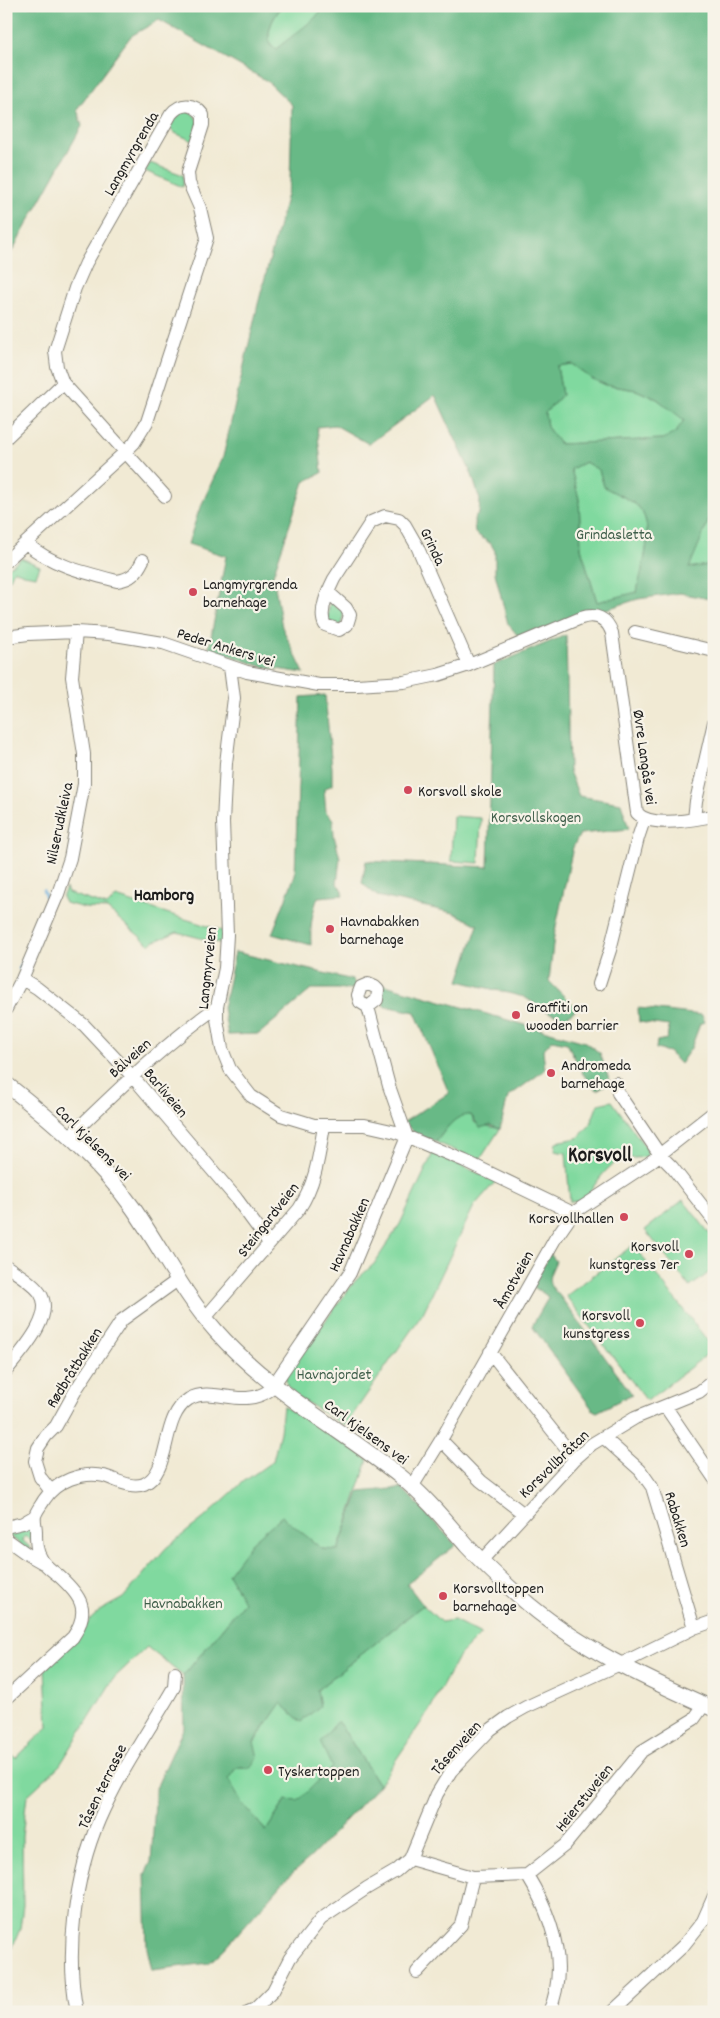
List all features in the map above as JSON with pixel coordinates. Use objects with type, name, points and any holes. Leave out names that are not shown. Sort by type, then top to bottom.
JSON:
[{"type":"main road","name":"Carl Kjelsens vei","points":[[6,1084],[69,1138],[102,1170],[126,1200],[206,1318],[240,1357],[274,1385],[412,1487],[481,1561],[521,1598],[545,1617],[570,1635],[620,1664],[709,1707]]},
{"type":"street","name":"Langmyrgrenda","points":[[6,561],[124,453],[134,443],[147,422],[207,238],[200,208],[189,183],[188,172],[203,125],[203,115],[195,107],[184,105],[171,114],[86,263],[75,288],[55,351],[57,367],[63,383],[124,453],[165,496]]},
{"type":"street","points":[[6,438],[63,383]]},
{"type":"street","name":"Grinda","points":[[328,592],[334,578],[367,526],[380,517],[389,516],[399,519],[405,525],[417,546],[469,665]]},
{"type":"street","points":[[26,543],[50,560],[117,581],[125,580],[136,574],[143,560]]},
{"type":"street","name":"Peder Ankers vei","points":[[6,638],[28,634],[76,632],[109,634],[163,644],[230,667],[271,677],[319,685],[357,685],[395,683],[422,679],[469,665],[581,618],[596,616],[603,619]]},
{"type":"street","name":"Øvre Langås vei","points":[[599,984],[610,950],[644,820],[635,808],[612,633],[609,625],[603,619]]},
{"type":"street","name":"Nilserudkleiva","points":[[6,1009],[22,979],[58,894],[70,858],[84,784],[84,754],[72,677],[76,632]]},
{"type":"street","points":[[634,632],[714,650]]},
{"type":"street","name":"Langmyrveien","points":[[230,667],[234,698],[226,763],[223,822],[227,935],[224,968],[217,1008],[217,1028],[222,1049],[230,1069],[243,1088],[260,1102],[281,1115],[304,1123],[324,1126],[376,1126],[473,1164],[573,1213]]},
{"type":"street","points":[[694,818],[696,801],[714,722]]},
{"type":"street","points":[[644,820],[658,822],[714,816]]},
{"type":"street","name":"Barliveien","points":[[22,979],[37,988],[84,1025],[132,1076],[236,1198],[270,1244]]},
{"type":"street","points":[[368,1007],[389,1086],[407,1137]]},
{"type":"street","name":"Bålveien","points":[[69,1138],[132,1076],[187,1028],[217,1008]]},
{"type":"street","points":[[616,1083],[618,1093],[660,1155],[714,1221]]},
{"type":"street","name":"Åmotveien","points":[[412,1487],[441,1440],[554,1238],[573,1213],[660,1155],[714,1112]]},
{"type":"street","name":"Steingardveien","points":[[206,1318],[300,1209],[312,1188],[324,1126]]},
{"type":"street","name":"Havnabakken","points":[[50,1490],[68,1480],[91,1474],[133,1486],[146,1483],[157,1472],[174,1415],[190,1398],[199,1395],[244,1399],[266,1392],[274,1385],[350,1273],[407,1137]]},
{"type":"street","points":[[6,1266],[42,1295],[45,1309],[42,1320],[6,1371]]},
{"type":"street","name":"Rødbråtbakken","points":[[50,1490],[40,1477],[37,1469],[35,1454],[38,1448],[56,1426],[77,1388],[122,1320],[179,1279]]},
{"type":"street","points":[[490,1352],[575,1459]]},
{"type":"street","name":"Korsvollbråtan","points":[[481,1561],[575,1459],[603,1437],[630,1420],[699,1392],[714,1380]]},
{"type":"street","points":[[665,1406],[714,1478]]},
{"type":"street","name":"Rabakken","points":[[603,1437],[640,1470],[652,1487],[694,1628]]},
{"type":"street","points":[[441,1440],[481,1481],[524,1514]]},
{"type":"street","points":[[6,1527],[23,1523],[35,1516],[50,1490]]},
{"type":"street","points":[[35,1516],[36,1547],[44,1563]]},
{"type":"street","points":[[6,1539],[44,1563],[75,1591],[83,1609],[80,1626],[73,1637],[6,1699]]},
{"type":"street","name":"Tåsenveien","points":[[248,2012],[255,2009],[273,1990],[290,1958],[321,1919],[396,1871],[410,1859],[442,1786],[451,1771],[490,1730],[526,1707],[694,1628],[714,1621]]},
{"type":"street","name":"Tåsen terrasse","points":[[77,2012],[73,1961],[74,1928],[78,1892],[88,1852],[98,1822],[109,1799],[174,1687],[175,1672]]},
{"type":"street","name":"Heierstuveien","points":[[527,1875],[565,1845],[642,1751],[694,1719],[709,1707]]},
{"type":"street","points":[[410,1859],[473,1877],[527,1875],[534,1887],[556,1945],[559,1965],[558,1981],[549,2012]]},
{"type":"street","points":[[417,1972],[461,1925],[473,1877]]},
{"type":"street","points":[[612,2012],[683,1946],[703,1921],[714,1896]]},
{"type":"green space","points":[[6,6],[283,6],[273,19],[269,34],[270,45],[276,49],[314,19],[325,6],[714,6],[714,508],[689,568],[714,564],[714,600],[680,593],[638,599],[519,637],[508,624],[495,573],[495,551],[491,544],[475,533],[474,519],[479,513],[480,500],[472,475],[435,395],[369,444],[335,425],[317,427],[322,473],[304,482],[273,575],[282,627],[304,673],[263,667],[209,648],[226,556],[188,544],[198,513],[223,457],[258,304],[290,183],[292,105],[267,81],[159,20],[131,36],[77,109],[82,126],[6,262]],"holes":[[[572,364],[592,379],[606,385],[636,390],[657,399],[684,420],[675,433],[663,439],[560,444],[547,427],[545,413],[562,395],[557,366]],[[585,462],[599,470],[604,487],[635,504],[642,512],[646,522],[646,546],[637,592],[597,602],[581,548],[579,499],[571,469]]]},
{"type":"green space","points":[[283,6],[325,6],[315,19],[276,49],[270,45],[269,34],[273,19]]},
{"type":"green space","points":[[190,111],[197,121],[193,141],[175,133],[170,127],[177,113]]},
{"type":"green space","points":[[150,163],[183,175],[183,187],[145,171]]},
{"type":"green space","points":[[572,364],[592,379],[606,385],[636,390],[657,399],[685,419],[675,433],[663,439],[560,444],[547,427],[545,413],[562,395],[557,366]]},
{"type":"green space","name":"Grindasletta","points":[[585,462],[599,470],[605,487],[635,504],[642,512],[646,522],[646,546],[637,593],[597,602],[581,548],[579,499],[571,469]]},
{"type":"green space","points":[[714,508],[714,564],[688,568],[711,513]]},
{"type":"green space","points":[[21,558],[40,566],[36,576],[14,570],[10,579],[6,578],[6,570]]},
{"type":"green space","points":[[330,601],[344,612],[341,625],[327,621]]},
{"type":"green space","name":"Korsvollskogen","points":[[566,635],[569,771],[579,796],[621,803],[629,829],[580,834],[573,847],[554,936],[549,981],[577,1009],[566,1017],[550,1013],[524,997],[459,981],[478,925],[454,913],[377,896],[362,883],[366,861],[488,867],[494,665]]},
{"type":"green space","points":[[325,695],[332,768],[332,785],[324,789],[326,812],[333,819],[334,836],[340,858],[337,884],[343,890],[343,895],[318,897],[312,920],[311,945],[272,934],[295,875],[301,697]]},
{"type":"green space","points":[[453,816],[481,818],[479,863],[451,861]]},
{"type":"green space","points":[[66,888],[68,893],[107,906],[116,897],[223,931],[223,944],[177,932],[150,945],[107,909],[85,908],[65,903],[62,897]]},
{"type":"green space","points":[[235,952],[353,980],[357,989],[312,989],[259,1034],[228,1035],[223,1008]]},
{"type":"green space","points":[[378,983],[585,1042],[600,1053],[610,1082],[597,1090],[583,1074],[567,1043],[552,1040],[543,1050],[545,1070],[508,1097],[500,1129],[490,1125],[480,1128],[471,1115],[465,1115],[455,1120],[436,1142],[415,1134],[404,1122],[449,1093],[415,1012],[384,1006]]},
{"type":"green space","points":[[638,1008],[702,1015],[705,1022],[700,1024],[691,1048],[680,1064],[669,1052],[656,1049],[657,1041],[667,1039],[669,1026],[639,1022]]},
{"type":"green space","points":[[612,1101],[646,1148],[648,1156],[624,1159],[615,1163],[600,1177],[584,1200],[570,1202],[566,1153],[555,1151],[556,1142],[578,1138],[590,1125],[598,1104]]},
{"type":"green space","points":[[463,1114],[471,1115],[475,1123],[500,1129],[479,1161],[436,1142],[451,1122]]},
{"type":"green space","name":"Havnajordet","points":[[433,1153],[496,1181],[474,1206],[423,1313],[345,1426],[298,1397],[287,1386],[285,1375],[355,1281],[374,1264],[400,1224]]},
{"type":"green space","name":"Korsvoll kunstgress 7er","points":[[683,1200],[714,1239],[714,1269],[690,1287],[645,1230]]},
{"type":"green space","name":"Korsvoll kunstgress","points":[[633,1245],[714,1349],[647,1401],[566,1296]]},
{"type":"green space","points":[[550,1254],[556,1261],[550,1276],[550,1283],[632,1394],[597,1412],[593,1410],[532,1326],[548,1298],[532,1286]]},
{"type":"green space","name":"Havnabakken","points":[[283,1406],[353,1448],[368,1460],[338,1550],[322,1549],[244,1602],[183,1676],[147,1647],[114,1678],[60,1765],[27,1796],[22,1837],[23,1905],[20,1929],[6,1963],[6,1754],[16,1758],[48,1727],[45,1670],[92,1618],[101,1610],[123,1598],[166,1548],[204,1518],[243,1482],[273,1461],[280,1432]]},
{"type":"green space","points":[[402,1488],[456,1545],[407,1584],[423,1605],[317,1690],[320,1706],[301,1722],[281,1703],[254,1742],[258,1757],[250,1768],[236,1768],[228,1779],[241,1802],[266,1831],[286,1800],[298,1801],[332,1767],[320,1742],[338,1721],[379,1785],[313,1855],[288,1877],[224,1949],[209,1963],[152,1970],[147,1948],[145,1874],[151,1862],[156,1788],[184,1727],[183,1676],[244,1602],[228,1574],[252,1542],[282,1516],[322,1549],[338,1550],[359,1492]]},
{"type":"green space","points":[[30,1524],[32,1541],[25,1536],[22,1540],[31,1548],[28,1550],[7,1534],[7,1531]]},
{"type":"green space","points":[[423,1605],[441,1622],[454,1620],[481,1634],[458,1657],[429,1711],[379,1785],[338,1721],[332,1767],[298,1802],[286,1800],[266,1831],[241,1802],[228,1779],[236,1768],[250,1768],[254,1743],[281,1702],[301,1722],[317,1690]]},
{"type":"waterway","points":[[43,890],[48,903]]},
{"type":"waterway","points":[[19,969],[25,957]]},
{"type":"place","name":"Langmyrgrenda barnehage","points":[[193,592]]},
{"type":"place","name":"Korsvoll skole","points":[[408,790]]},
{"type":"place","name":"Havnabakken barnehage","points":[[330,929]]},
{"type":"place","name":"Graffiti on wooden barrier","points":[[516,1015]]},
{"type":"place","name":"Andromeda barnehage","points":[[551,1073]]},
{"type":"place","name":"Korsvollhallen","points":[[624,1217]]},
{"type":"place","name":"Korsvoll kunstgress 7er","points":[[689,1254]]},
{"type":"place","name":"Korsvoll kunstgress","points":[[640,1323]]},
{"type":"place","name":"Korsvolltoppen barnehage","points":[[443,1596]]},
{"type":"place","name":"Tyskertoppen","points":[[268,1770]]},
{"type":"district","name":"Hamborg","points":[[164,894]]},
{"type":"district","name":"Korsvoll","points":[[600,1154]]}]
